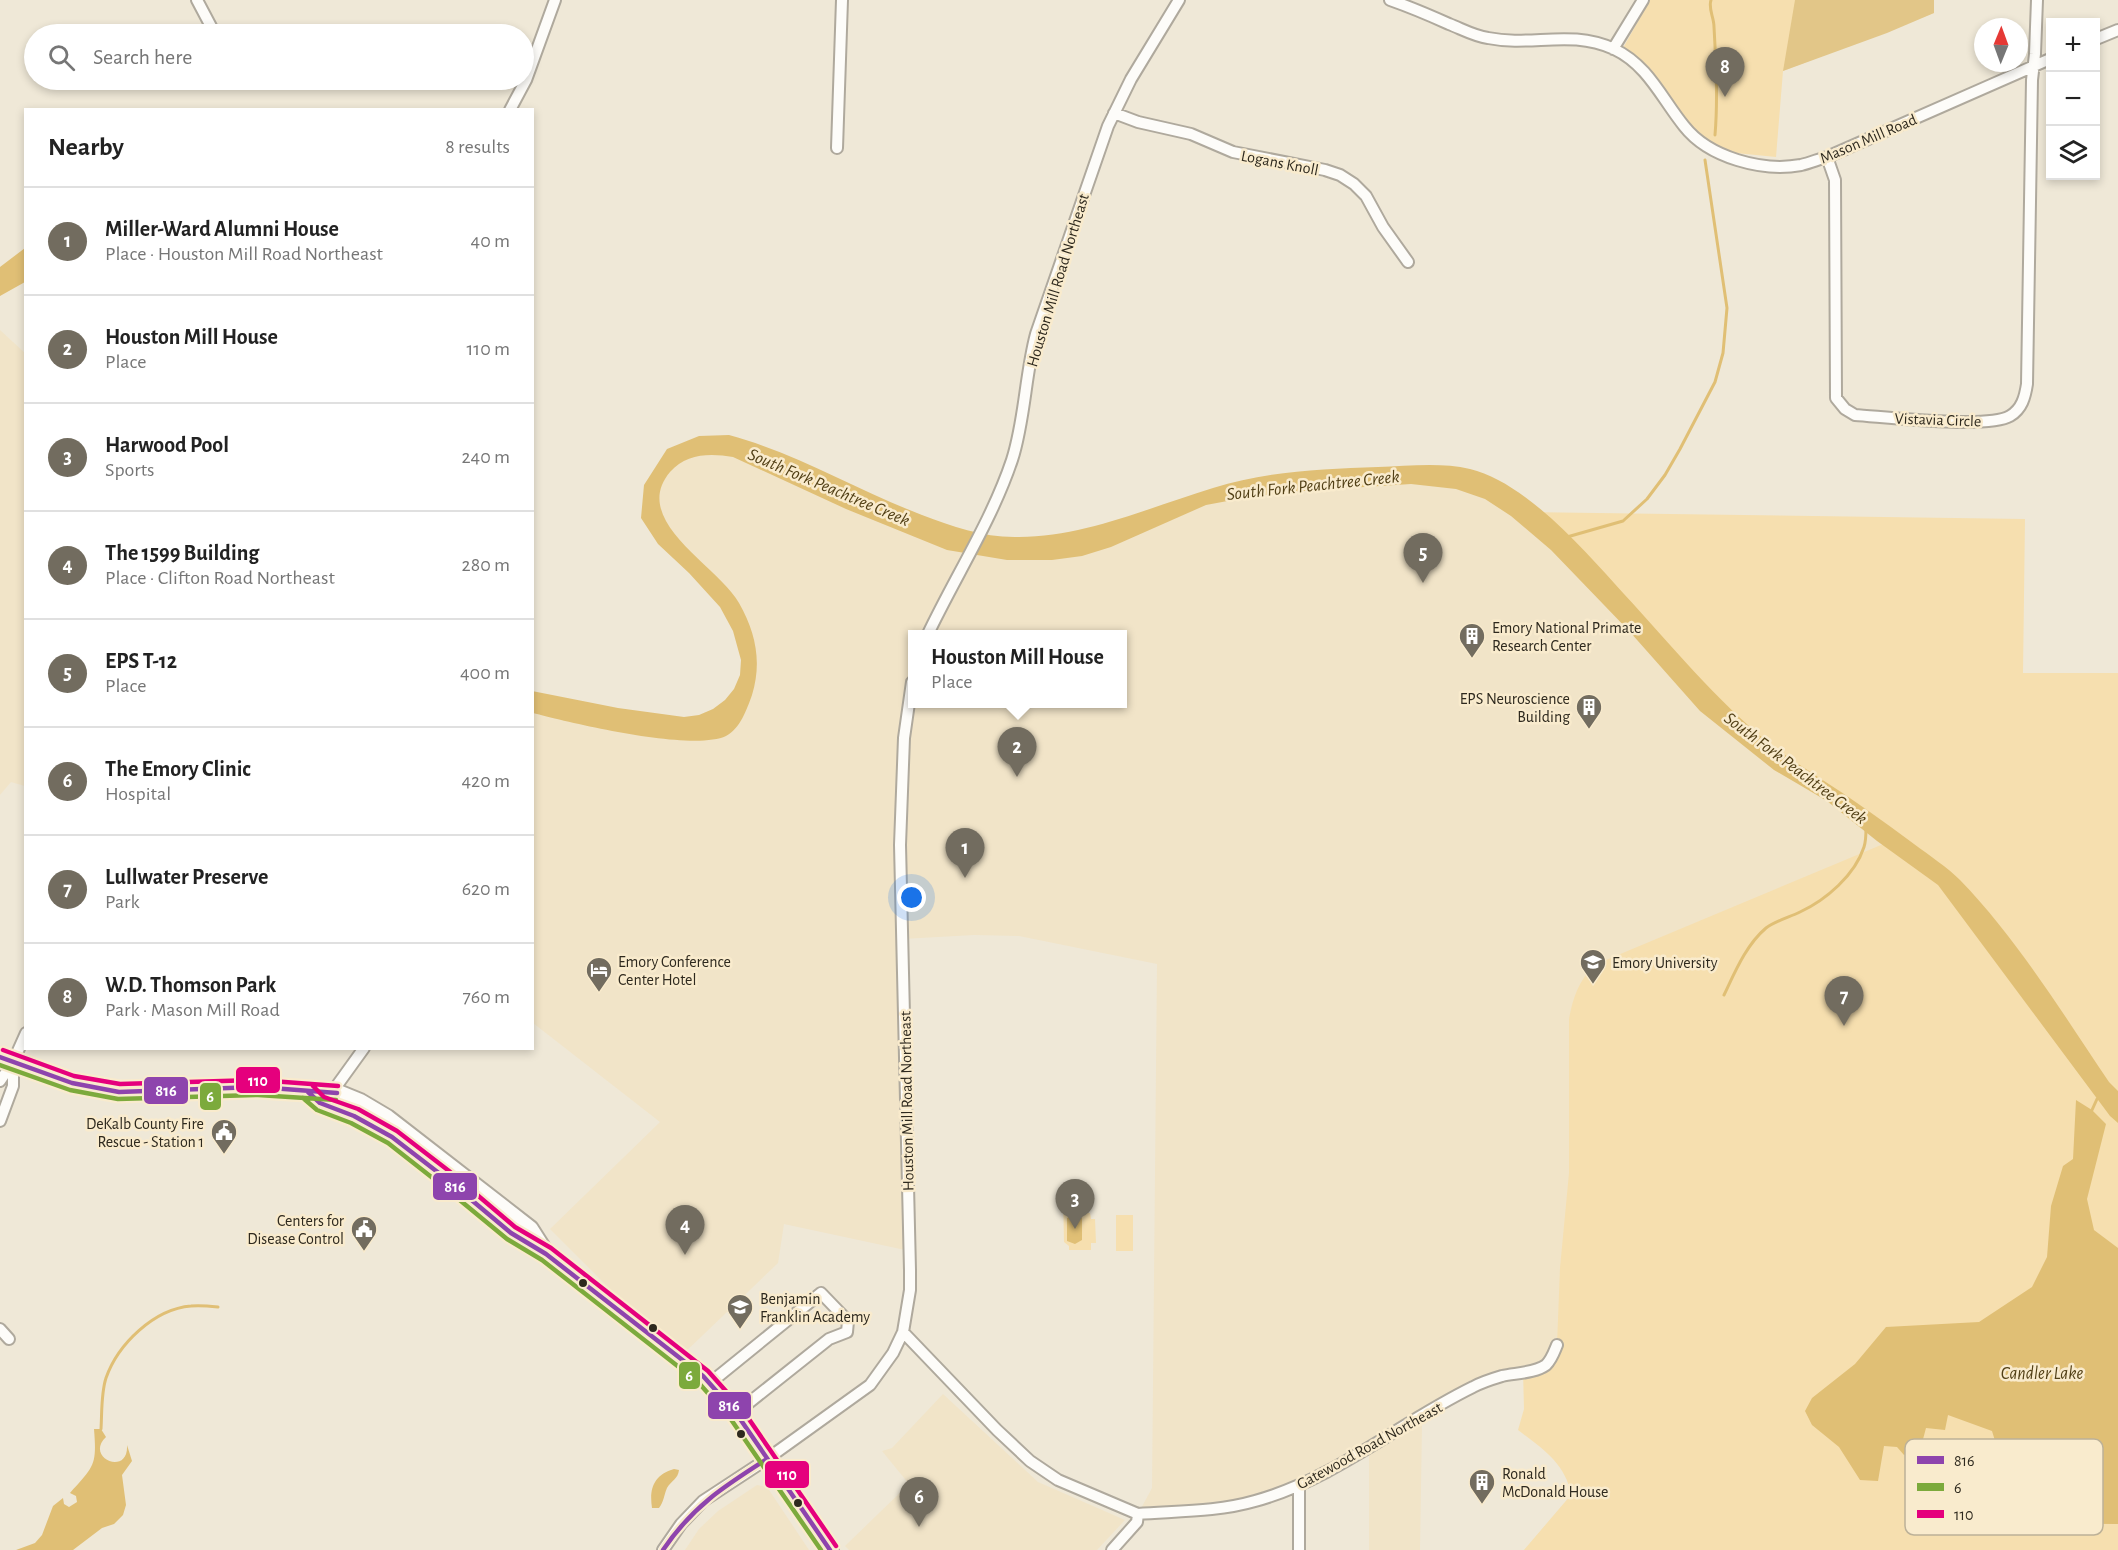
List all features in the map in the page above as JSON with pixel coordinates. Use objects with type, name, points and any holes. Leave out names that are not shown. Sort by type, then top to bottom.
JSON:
[{"type":"main road","points":[[7,1060],[72,1083],[119,1092],[258,1087],[333,1092],[360,1102],[402,1129],[530,1229],[546,1254]]},
{"type":"main road","points":[[308,1092],[321,1103],[354,1116],[392,1137],[510,1233],[546,1254],[692,1366],[736,1413],[830,1550]]},
{"type":"street","points":[[197,0],[210,24]]},
{"type":"street","points":[[534,58],[555,0]]},
{"type":"street","points":[[837,148],[842,0]]},
{"type":"street","name":"Houston Mill Road Northeast","points":[[930,630],[989,514],[1012,458],[1036,334],[1100,144],[1131,79],[1179,0]]},
{"type":"street","name":"Mason Mill Road","points":[[1390,0],[1485,38],[1505,41],[1573,39],[1613,49],[1644,71],[1685,128],[1710,148],[1739,160],[1770,166],[1801,165],[1827,157],[2046,61]]},
{"type":"street","points":[[1613,49],[1643,0]]},
{"type":"street","name":"Vistavia Circle","points":[[1827,157],[1835,180],[1836,398],[1845,409],[1856,415],[1985,421],[2004,419],[2012,415],[2022,404],[2027,384],[2037,0]]},
{"type":"street","points":[[2100,37],[2118,30]]},
{"type":"street","points":[[511,108],[521,90]]},
{"type":"street","name":"Logans Knoll","points":[[1114,113],[1138,122],[1191,134],[1228,151],[1340,175],[1366,196],[1383,227],[1408,262]]},
{"type":"street","name":"Houston Mill Road Northeast","points":[[663,1550],[681,1524],[714,1491],[767,1459],[870,1385],[893,1353],[903,1332],[910,1290],[910,1270],[900,845],[904,738],[908,708]]},
{"type":"street","points":[[0,1080],[7,1060],[24,1036]]},
{"type":"street","points":[[333,1092],[363,1050]]},
{"type":"street","points":[[0,1121],[13,1086],[7,1060]]},
{"type":"street","points":[[710,1383],[821,1293],[848,1321],[847,1332],[829,1339],[736,1413]]},
{"type":"street","points":[[0,1329],[9,1339]]},
{"type":"street","points":[[903,1332],[990,1424],[1030,1461],[1058,1480],[1138,1514],[1137,1522],[1112,1550]]},
{"type":"street","name":"Gatewood Road Northeast","points":[[1138,1514],[1218,1509],[1254,1501],[1299,1485],[1335,1467],[1472,1387],[1500,1377],[1538,1369],[1553,1357],[1557,1345]]},
{"type":"street","points":[[1299,1485],[1299,1550]]},
{"type":"shaded area","points":[[1650,0],[1934,0],[1934,13],[1783,71],[1776,157],[1736,153],[1709,142],[1689,123],[1648,66],[1623,48]]},
{"type":"shaded area","points":[[1795,0],[1934,0],[1934,13],[1887,33],[1783,71]]},
{"type":"shaded area","points":[[0,330],[24,352],[24,786],[11,782],[0,795]]},
{"type":"shaded area","name":"Emory University","points":[[712,448],[898,518],[1042,549],[1197,499],[1376,477],[1477,486],[1893,840],[2083,1439],[1905,1439],[1905,1535],[2103,1535],[2103,1503],[2118,1550],[1524,1550],[1571,1495],[1575,1375],[1500,1377],[1335,1467],[1255,1501],[1138,1514],[1152,1488],[1157,964],[1019,936],[974,935],[902,939],[910,1251],[784,1224],[778,1263],[679,1358],[550,1229],[660,1122],[534,1024],[534,705],[699,729],[743,692],[744,634],[658,529],[659,472]]},
{"type":"shaded area","points":[[1524,512],[2025,519],[2023,673],[2118,673],[2118,1550],[1524,1550],[1571,1495],[1564,1474],[1558,1465],[1544,1450],[1518,1430],[1524,1409],[1523,1371],[1538,1369],[1557,1345],[1560,1268],[1569,1173],[1569,1019],[1581,983],[1594,965],[1893,840],[1762,747]]},
{"type":"shaded area","points":[[1063,1194],[1085,1194],[1086,1213],[1090,1213],[1091,1219],[1095,1219],[1096,1243],[1091,1243],[1091,1250],[1069,1250],[1069,1246],[1064,1242]]},
{"type":"shaded area","points":[[1116,1215],[1133,1215],[1133,1251],[1116,1251]]},
{"type":"shaded area","points":[[943,1394],[1038,1482],[1125,1520],[1097,1550],[849,1550],[845,1546],[909,1484],[882,1451],[892,1448]]},
{"type":"shaded area","points":[[1422,1425],[1420,1550],[1369,1550],[1369,1454]]},
{"type":"shaded area","points":[[757,1485],[767,1487],[809,1550],[685,1550],[699,1529],[718,1511]]},
{"type":"water","points":[[24,249],[24,283],[0,296],[0,267]]},
{"type":"water","name":"South Fork Peachtree Creek","points":[[729,435],[754,443],[934,519],[969,531],[1006,537],[1044,536],[1093,527],[1233,482],[1274,474],[1436,465],[1470,469],[1491,477],[1534,504],[1574,540],[1694,672],[1750,727],[1776,748],[1879,818],[1960,880],[2021,952],[2109,1082],[2118,1091],[2118,1123],[2110,1116],[1938,885],[1827,801],[1774,770],[1700,711],[1630,632],[1551,550],[1511,516],[1485,499],[1456,489],[1411,484],[1249,497],[1206,505],[1111,547],[1082,556],[1052,560],[1007,560],[947,550],[846,509],[733,457],[699,456],[684,461],[670,472],[660,490],[661,508],[669,525],[682,542],[729,589],[750,625],[756,648],[757,671],[752,695],[739,724],[726,736],[710,740],[687,741],[631,734],[534,713],[534,691],[618,708],[684,717],[699,715],[713,709],[734,689],[740,675],[741,660],[733,631],[720,607],[658,544],[641,518],[644,485],[667,449],[699,436]]},
{"type":"water","name":"Candler Lake","points":[[2076,1100],[2092,1110],[2106,1124],[2087,1199],[2094,1230],[2118,1248],[2118,1524],[2103,1524],[2103,1439],[1994,1439],[1992,1431],[1948,1415],[1945,1430],[1926,1428],[1923,1439],[1905,1439],[1904,1455],[1897,1447],[1884,1446],[1878,1481],[1860,1480],[1839,1447],[1812,1425],[1805,1411],[1812,1398],[1855,1364],[1886,1327],[1979,1322],[2032,1287],[2047,1257],[2051,1206],[2063,1166],[2073,1159]]},
{"type":"water","points":[[1074,1215],[1082,1218],[1082,1240],[1075,1244],[1067,1241],[1067,1218]]},
{"type":"water","points":[[94,1429],[101,1429],[106,1437],[100,1452],[109,1461],[121,1460],[126,1455],[127,1445],[132,1461],[122,1475],[126,1505],[123,1515],[114,1524],[102,1528],[73,1550],[16,1550],[35,1543],[42,1535],[53,1506],[63,1498],[64,1504],[69,1507],[77,1502],[76,1496],[70,1493],[92,1465],[95,1451]]},
{"type":"water","points":[[674,1469],[679,1470],[678,1473],[667,1488],[661,1505],[659,1508],[652,1508],[651,1494],[654,1483],[662,1475]]},
{"type":"waterway","points":[[1711,0],[1716,68],[1715,135]]},
{"type":"waterway","points":[[1567,537],[1623,521],[1647,499],[1665,475],[1715,382],[1723,353],[1727,308],[1705,160]]},
{"type":"waterway","name":"South Fork Peachtree Creek","points":[[1724,995],[1742,959],[1766,928],[1820,901],[1847,877],[1864,847],[1866,828]]},
{"type":"waterway","points":[[2092,1110],[2097,1099]]},
{"type":"waterway","points":[[101,1429],[104,1384],[112,1365],[128,1341],[151,1321],[177,1309],[194,1306],[218,1307]]},
{"type":"transit line","name":"110","points":[[3,1050],[74,1076],[120,1084],[258,1080],[338,1086]]},
{"type":"transit line","name":"816","points":[[0,1057],[72,1083],[119,1092],[258,1087],[337,1093]]},
{"type":"transit line","name":"6","points":[[0,1065],[70,1090],[118,1099],[258,1095],[336,1100]]},
{"type":"transit line","name":"110","points":[[313,1086],[324,1097],[358,1109],[397,1131],[515,1227],[551,1248],[708,1371],[742,1409],[836,1546]]},
{"type":"transit line","name":"816","points":[[308,1092],[320,1103],[354,1116],[392,1137],[511,1233],[546,1254],[703,1376],[736,1413],[830,1550]]},
{"type":"transit line","name":"6","points":[[303,1098],[317,1110],[351,1123],[388,1143],[507,1239],[542,1260],[698,1382],[730,1418],[821,1550]]},
{"type":"transit line","name":"816","points":[[663,1550],[697,1509],[767,1459]]},
{"type":"place","name":"W.D. Thomson Park","points":[[1725,97]]},
{"type":"place","name":"EPS T-12","points":[[1423,583]]},
{"type":"place","name":"Emory National Primate Research Center","points":[[1472,659]]},
{"type":"place","name":"EPS Neuroscience Building","points":[[1589,730]]},
{"type":"place","name":"Houston Mill House","points":[[1017,777]]},
{"type":"place","name":"Miller-Ward Alumni House","points":[[965,878]]},
{"type":"place","name":"Emory University","points":[[1593,985]]},
{"type":"place","name":"Emory Conference Center Hotel","points":[[599,993]]},
{"type":"place","name":"Lullwater Preserve","points":[[1844,1026]]},
{"type":"place","name":"DeKalb County Fire Rescue - Station 1","points":[[224,1155]]},
{"type":"place","name":"Harwood Pool","points":[[1075,1229]]},
{"type":"place","name":"Centers for Disease Control","points":[[364,1252]]},
{"type":"place","name":"The 1599 Building","points":[[685,1255]]},
{"type":"place","name":"Benjamin Franklin Academy","points":[[740,1330]]},
{"type":"place","name":"Ronald McDonald House","points":[[1482,1505]]},
{"type":"place","name":"The Emory Clinic","points":[[919,1527]]}]
